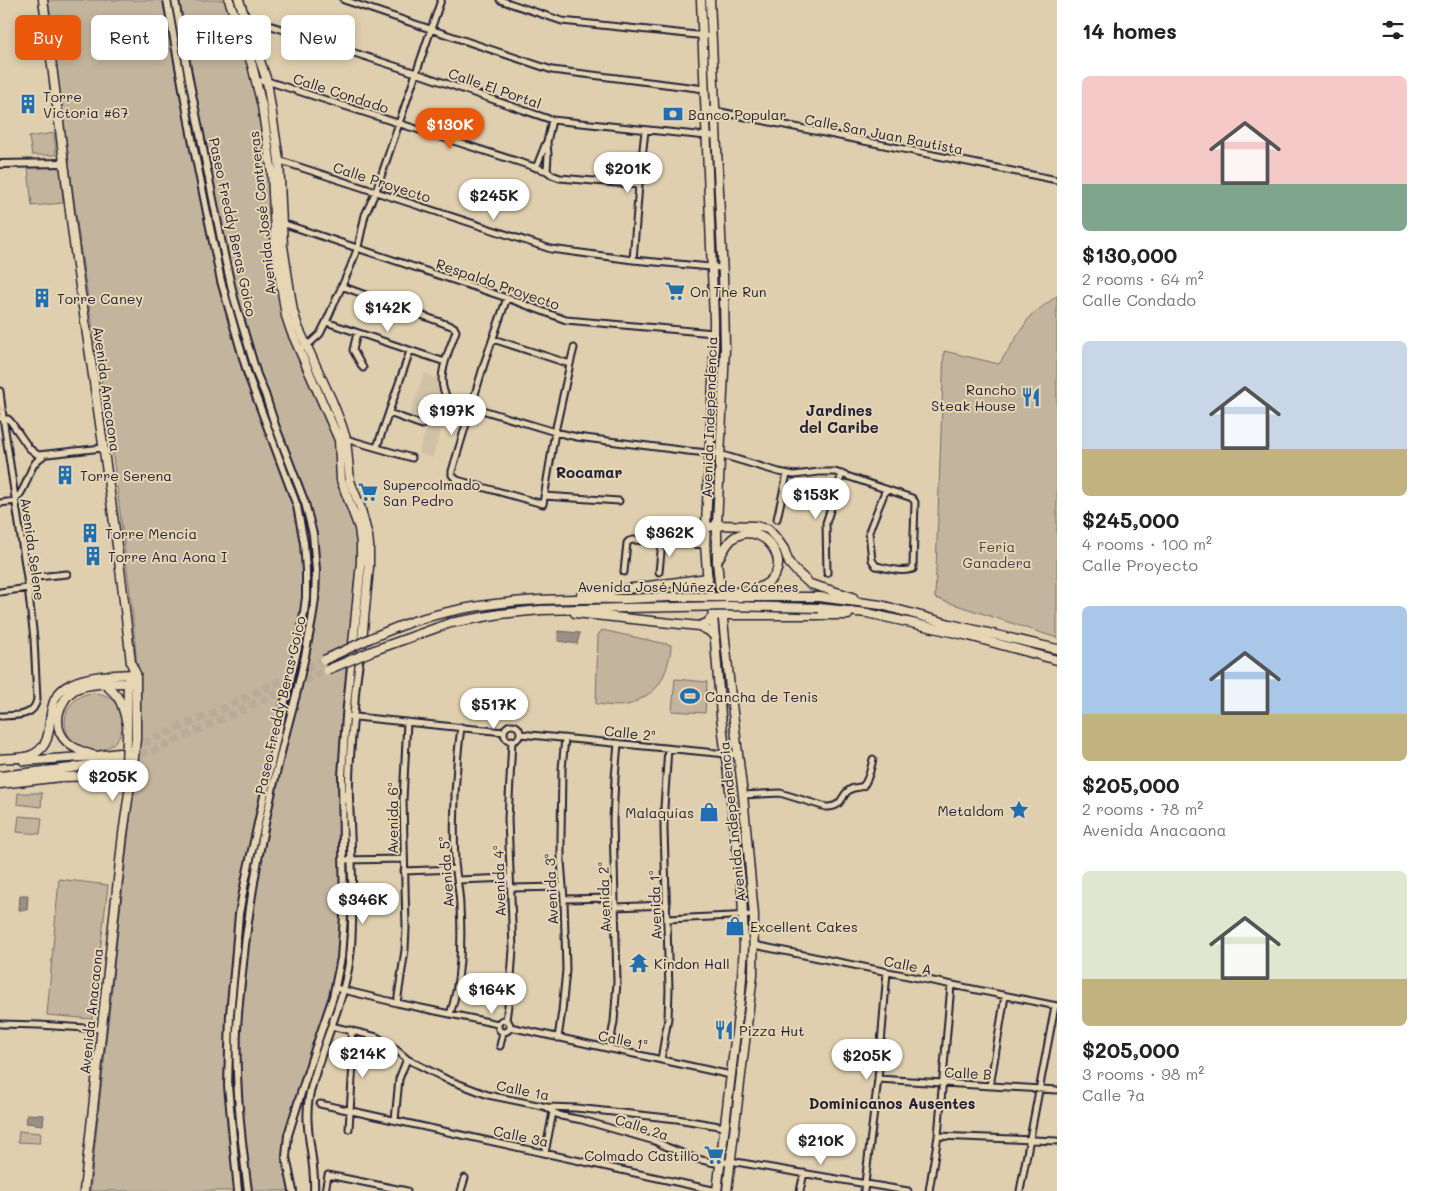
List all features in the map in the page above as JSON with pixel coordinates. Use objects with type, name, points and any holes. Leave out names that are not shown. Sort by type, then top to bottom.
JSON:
[{"type":"main road","name":"Avenida Anacaona","points":[[42,0],[131,663],[131,739],[127,761],[122,834]]},
{"type":"main road","name":"Avenida José Contreras","points":[[229,0],[257,81],[267,135],[272,174],[278,274],[286,316],[332,402],[346,439],[350,481],[360,506],[370,545],[361,650]]},
{"type":"main road","name":"Avenida José Contreras","points":[[239,0],[243,15]]},
{"type":"main road","name":"Avenida Independencia","points":[[701,0],[715,111],[725,348],[716,525],[717,561],[737,755],[743,795],[754,915],[753,976],[727,1191]]},
{"type":"main road","name":"Avenida Independencia","points":[[710,0],[705,89],[714,333],[705,545],[721,716],[742,891],[743,916],[743,973],[717,1191]]},
{"type":"main road","name":"Avenida José Contreras","points":[[259,60],[267,81],[279,160],[284,260],[293,312],[303,348],[339,440],[341,480],[356,519],[360,537],[360,562],[352,654]]},
{"type":"main road","points":[[713,380],[723,381]]},
{"type":"main road","points":[[706,528],[716,525],[755,526],[768,529],[784,549],[789,563],[810,584],[881,604]]},
{"type":"main road","points":[[669,597],[748,591],[765,586],[771,582],[776,574],[778,560],[776,553],[767,541],[755,535],[741,535],[727,545],[717,561]]},
{"type":"main road","points":[[544,599],[708,578]]},
{"type":"main road","name":"Avenida José Núñez de Cáceres","points":[[324,660],[414,621],[465,608],[544,599],[669,597],[819,597],[881,604],[950,624],[1057,649]]},
{"type":"main road","name":"Avenida José Núñez de Cáceres","points":[[327,670],[372,651],[450,623],[500,614],[541,610],[730,606],[819,608],[867,613],[969,636],[1057,660]]},
{"type":"main road","points":[[541,610],[700,626],[710,631],[715,637]]},
{"type":"main road","points":[[700,626],[707,623],[713,616],[722,615],[803,614],[880,616]]},
{"type":"main road","name":"Avenida Anacaona","points":[[131,739],[127,724],[132,679]]},
{"type":"main road","points":[[127,761],[83,753],[73,748],[65,741],[60,732],[58,722],[60,709],[65,698],[75,690],[103,683],[132,679]]},
{"type":"main road","points":[[0,761],[27,757],[38,751],[49,732],[49,718],[53,702],[57,694],[64,688],[82,680],[132,679]]},
{"type":"main road","points":[[103,683],[119,697],[127,724]]},
{"type":"main road","points":[[719,688],[730,688]]},
{"type":"main road","points":[[0,761],[96,756]]},
{"type":"main road","name":"Avenida Anacaona","points":[[84,1191],[122,834],[127,761]]},
{"type":"main road","points":[[0,776],[127,761]]},
{"type":"main road","points":[[0,784],[126,772]]},
{"type":"street","name":"Paseo Freddy Beras Goico","points":[[167,0],[197,164],[221,280],[240,352],[297,506],[304,543],[306,570],[305,605],[295,660],[239,914],[230,1014],[228,1086],[238,1191]]},
{"type":"street","name":"Paseo Freddy Beras Goico","points":[[175,0],[225,259],[257,375],[305,503],[313,534],[316,570],[312,620],[259,853],[252,891],[244,960],[237,1028],[237,1060],[240,1116],[248,1191]]},
{"type":"street","points":[[344,0],[552,70],[705,89]]},
{"type":"street","points":[[303,348],[320,334],[350,268],[358,247],[365,215],[376,191],[441,0]]},
{"type":"street","points":[[500,0],[562,21],[707,37]]},
{"type":"street","name":"Calle El Portal","points":[[271,27],[416,73],[552,120],[716,137]]},
{"type":"street","name":"Calle Condado","points":[[257,81],[267,81],[547,171],[560,178],[639,185]]},
{"type":"street","name":"Calle San Juan Bautista","points":[[706,109],[1057,180]]},
{"type":"street","points":[[536,168],[547,142],[552,120]]},
{"type":"street","points":[[633,260],[645,130]]},
{"type":"street","points":[[547,142],[547,171]]},
{"type":"street","name":"Calle Proyecto","points":[[270,157],[551,250],[722,268]]},
{"type":"street","points":[[197,164],[206,162]]},
{"type":"street","points":[[0,164],[63,163]]},
{"type":"street","name":"Respaldo Proyecto","points":[[282,223],[508,298],[566,320],[714,333]]},
{"type":"street","points":[[341,286],[454,327],[456,331],[442,377],[445,395],[449,400],[555,432],[587,438],[710,452],[787,474],[800,475],[830,471],[912,498],[915,502],[913,569],[906,571],[876,566],[872,560],[870,526],[886,490]]},
{"type":"street","points":[[508,298],[492,339],[452,471],[452,475],[457,480],[543,504],[555,432],[574,348]]},
{"type":"street","points":[[326,322],[445,362]]},
{"type":"street","points":[[357,333],[353,350],[363,368]]},
{"type":"street","points":[[492,339],[570,364]]},
{"type":"street","points":[[377,447],[410,351]]},
{"type":"street","name":"Avenida Selene","points":[[0,391],[1,418],[28,578],[37,699],[36,705],[26,714],[0,716]]},
{"type":"street","points":[[389,413],[422,425]]},
{"type":"street","points":[[1,418],[11,422],[31,451],[38,455],[103,448]]},
{"type":"street","points":[[346,439],[412,458]]},
{"type":"street","points":[[0,503],[15,501],[24,487],[32,465],[43,455]]},
{"type":"street","points":[[777,519],[787,474]]},
{"type":"street","points":[[827,573],[826,522],[842,474]]},
{"type":"street","points":[[544,496],[618,501]]},
{"type":"street","points":[[624,572],[627,543],[632,540],[705,545]]},
{"type":"street","points":[[659,572],[662,542]]},
{"type":"street","points":[[28,578],[67,574]]},
{"type":"street","points":[[0,592],[28,588]]},
{"type":"street","points":[[293,1191],[286,1157],[288,1135],[335,988],[341,958],[343,930],[342,776],[349,716],[361,650]]},
{"type":"street","points":[[314,1191],[308,1105],[316,1074],[344,990],[351,949],[349,716],[352,654]]},
{"type":"street","points":[[349,716],[504,732]]},
{"type":"street","name":"Avenida 6ª","points":[[397,1003],[405,950],[406,928],[403,800],[407,722]]},
{"type":"street","points":[[513,725],[518,728],[520,734],[518,738],[512,740],[507,739],[504,732],[507,727],[513,725]]},
{"type":"street","name":"Avenida 5ª","points":[[450,1014],[455,999],[461,941],[454,809],[461,727]]},
{"type":"street","name":"Calle 2ª","points":[[520,734],[737,755]]},
{"type":"street","name":"Avenida 3ª","points":[[558,1038],[566,970],[561,861],[565,738]]},
{"type":"street","name":"Avenida 4ª","points":[[506,1020],[513,949],[508,798],[512,740]]},
{"type":"street","name":"Avenida 2ª","points":[[609,1049],[614,1022],[617,982],[613,821],[618,743]]},
{"type":"street","name":"Avenida 1ª","points":[[661,1060],[669,1004],[664,808],[668,748]]},
{"type":"street","points":[[743,795],[780,793],[826,807],[832,807],[837,805],[851,789],[864,785],[873,759]]},
{"type":"street","points":[[343,860],[404,859]]},
{"type":"street","points":[[404,871],[456,869]]},
{"type":"street","points":[[458,880],[510,878]]},
{"type":"street","points":[[511,888],[563,887]]},
{"type":"street","points":[[564,899],[614,898]]},
{"type":"street","points":[[615,907],[667,905]]},
{"type":"street","points":[[667,919],[754,915]]},
{"type":"street","name":"Calle A","points":[[754,945],[1056,1006]]},
{"type":"street","points":[[864,1191],[878,1079],[887,972]]},
{"type":"street","points":[[929,1191],[938,1136],[951,985]]},
{"type":"street","points":[[335,988],[498,1024]]},
{"type":"street","points":[[990,1086],[1005,996]]},
{"type":"street","points":[[1020,1191],[1056,1006]]},
{"type":"street","points":[[498,1024],[502,1020],[508,1022],[510,1027],[507,1031],[503,1032]]},
{"type":"street","points":[[0,1024],[101,1029]]},
{"type":"street","points":[[498,1024],[499,1029],[503,1032]]},
{"type":"street","name":"Calle 1a","points":[[332,1026],[369,1034],[384,1041],[407,1060],[446,1079],[488,1095],[547,1107],[583,1108],[677,1119],[725,1127]]},
{"type":"street","name":"Calle 1ª","points":[[510,1027],[731,1075]]},
{"type":"street","points":[[349,1129],[354,1058],[351,1030]]},
{"type":"street","points":[[500,1046],[503,1032]]},
{"type":"street","points":[[395,1120],[399,1080],[407,1060]]},
{"type":"street","name":"Calle B","points":[[878,1079],[1057,1090]]},
{"type":"street","name":"Calle 3a","points":[[320,1104],[717,1191]]},
{"type":"street","name":"Calle 2a","points":[[547,1107],[561,1116],[582,1120],[655,1141],[697,1159],[720,1164],[730,1161]]},
{"type":"street","points":[[545,1153],[553,1112]]},
{"type":"street","points":[[938,1136],[1057,1141]]},
{"type":"street","points":[[730,1161],[908,1191]]},
{"type":"street","points":[[800,1191],[804,1173]]},
{"type":"street","points":[[326,1191],[328,1175],[407,1191]]},
{"type":"street","points":[[461,1191],[465,1178]]},
{"type":"shaded area","points":[[425,373],[437,378],[442,396],[450,406],[432,458],[418,453],[428,425],[408,418]]},
{"type":"shaded area","points":[[558,631],[580,633],[577,644],[558,641]]},
{"type":"shaded area","points":[[20,895],[28,895],[27,910],[19,910]]},
{"type":"shaded area","points":[[27,1114],[44,1115],[43,1125],[26,1123]]},
{"type":"green space","points":[[47,0],[226,0],[232,15],[178,15],[178,60],[247,60],[256,88],[269,174],[273,254],[283,317],[334,435],[357,537],[357,562],[339,780],[341,948],[331,996],[287,1135],[291,1191],[90,1191],[139,737],[138,678],[132,609],[112,448],[83,266],[55,60],[81,60],[81,15],[49,15]]},
{"type":"green space","points":[[54,133],[56,155],[32,155],[29,137]]},
{"type":"green space","points":[[60,167],[63,203],[32,206],[28,168]]},
{"type":"green space","name":"Feria Ganadera","points":[[1057,296],[1057,638],[935,598],[944,351],[999,364],[1031,315]]},
{"type":"green space","points":[[602,630],[671,645],[666,668],[661,680],[653,691],[628,705],[596,704],[598,635]]},
{"type":"green space","name":"Cancha de Tenis","points":[[675,679],[707,682],[705,713],[672,711]]},
{"type":"green space","points":[[88,693],[100,693],[115,701],[123,716],[123,728],[115,743],[100,751],[88,751],[73,743],[65,728],[65,716],[73,701]]},
{"type":"green space","points":[[18,793],[42,793],[41,807],[17,804]]},
{"type":"green space","points":[[19,816],[42,818],[40,834],[17,832]]},
{"type":"green space","points":[[59,879],[108,885],[92,1019],[47,1015]]},
{"type":"green space","points":[[19,1131],[41,1133],[40,1143],[18,1142]]},
{"type":"tunnel","points":[[121,753],[222,709],[324,660]]},
{"type":"tunnel","points":[[128,757],[153,751],[327,670]]},
{"type":"place","name":"Torre Victoria #67","points":[[28,104]]},
{"type":"place","name":"Banco Popular","points":[[673,114]]},
{"type":"place","name":"On The Run","points":[[675,291]]},
{"type":"place","name":"Torre Caney","points":[[42,298]]},
{"type":"place","name":"Rancho Steak House","points":[[1031,397]]},
{"type":"place","name":"Torre Serena","points":[[65,475]]},
{"type":"place","name":"Supercolmado San Pedro","points":[[368,492]]},
{"type":"place","name":"Torre Mencia","points":[[90,533]]},
{"type":"place","name":"Torre Ana Aona I","points":[[93,556]]},
{"type":"place","name":"Cancha de Tenis","points":[[690,696]]},
{"type":"place","name":"Metaldom","points":[[1019,810]]},
{"type":"place","name":"Malaquías","points":[[709,812]]},
{"type":"place","name":"Excellent Cakes","points":[[735,926]]},
{"type":"place","name":"Kindon Hall","points":[[639,963]]},
{"type":"place","name":"Pizza Hut","points":[[724,1030]]},
{"type":"place","name":"Colmado Castillo","points":[[714,1155]]},
{"type":"district","name":"Jardines del Caribe","points":[[839,418]]},
{"type":"district","name":"Rocamar","points":[[589,472]]},
{"type":"district","name":"Dominicanos Ausentes","points":[[892,1103]]}]
